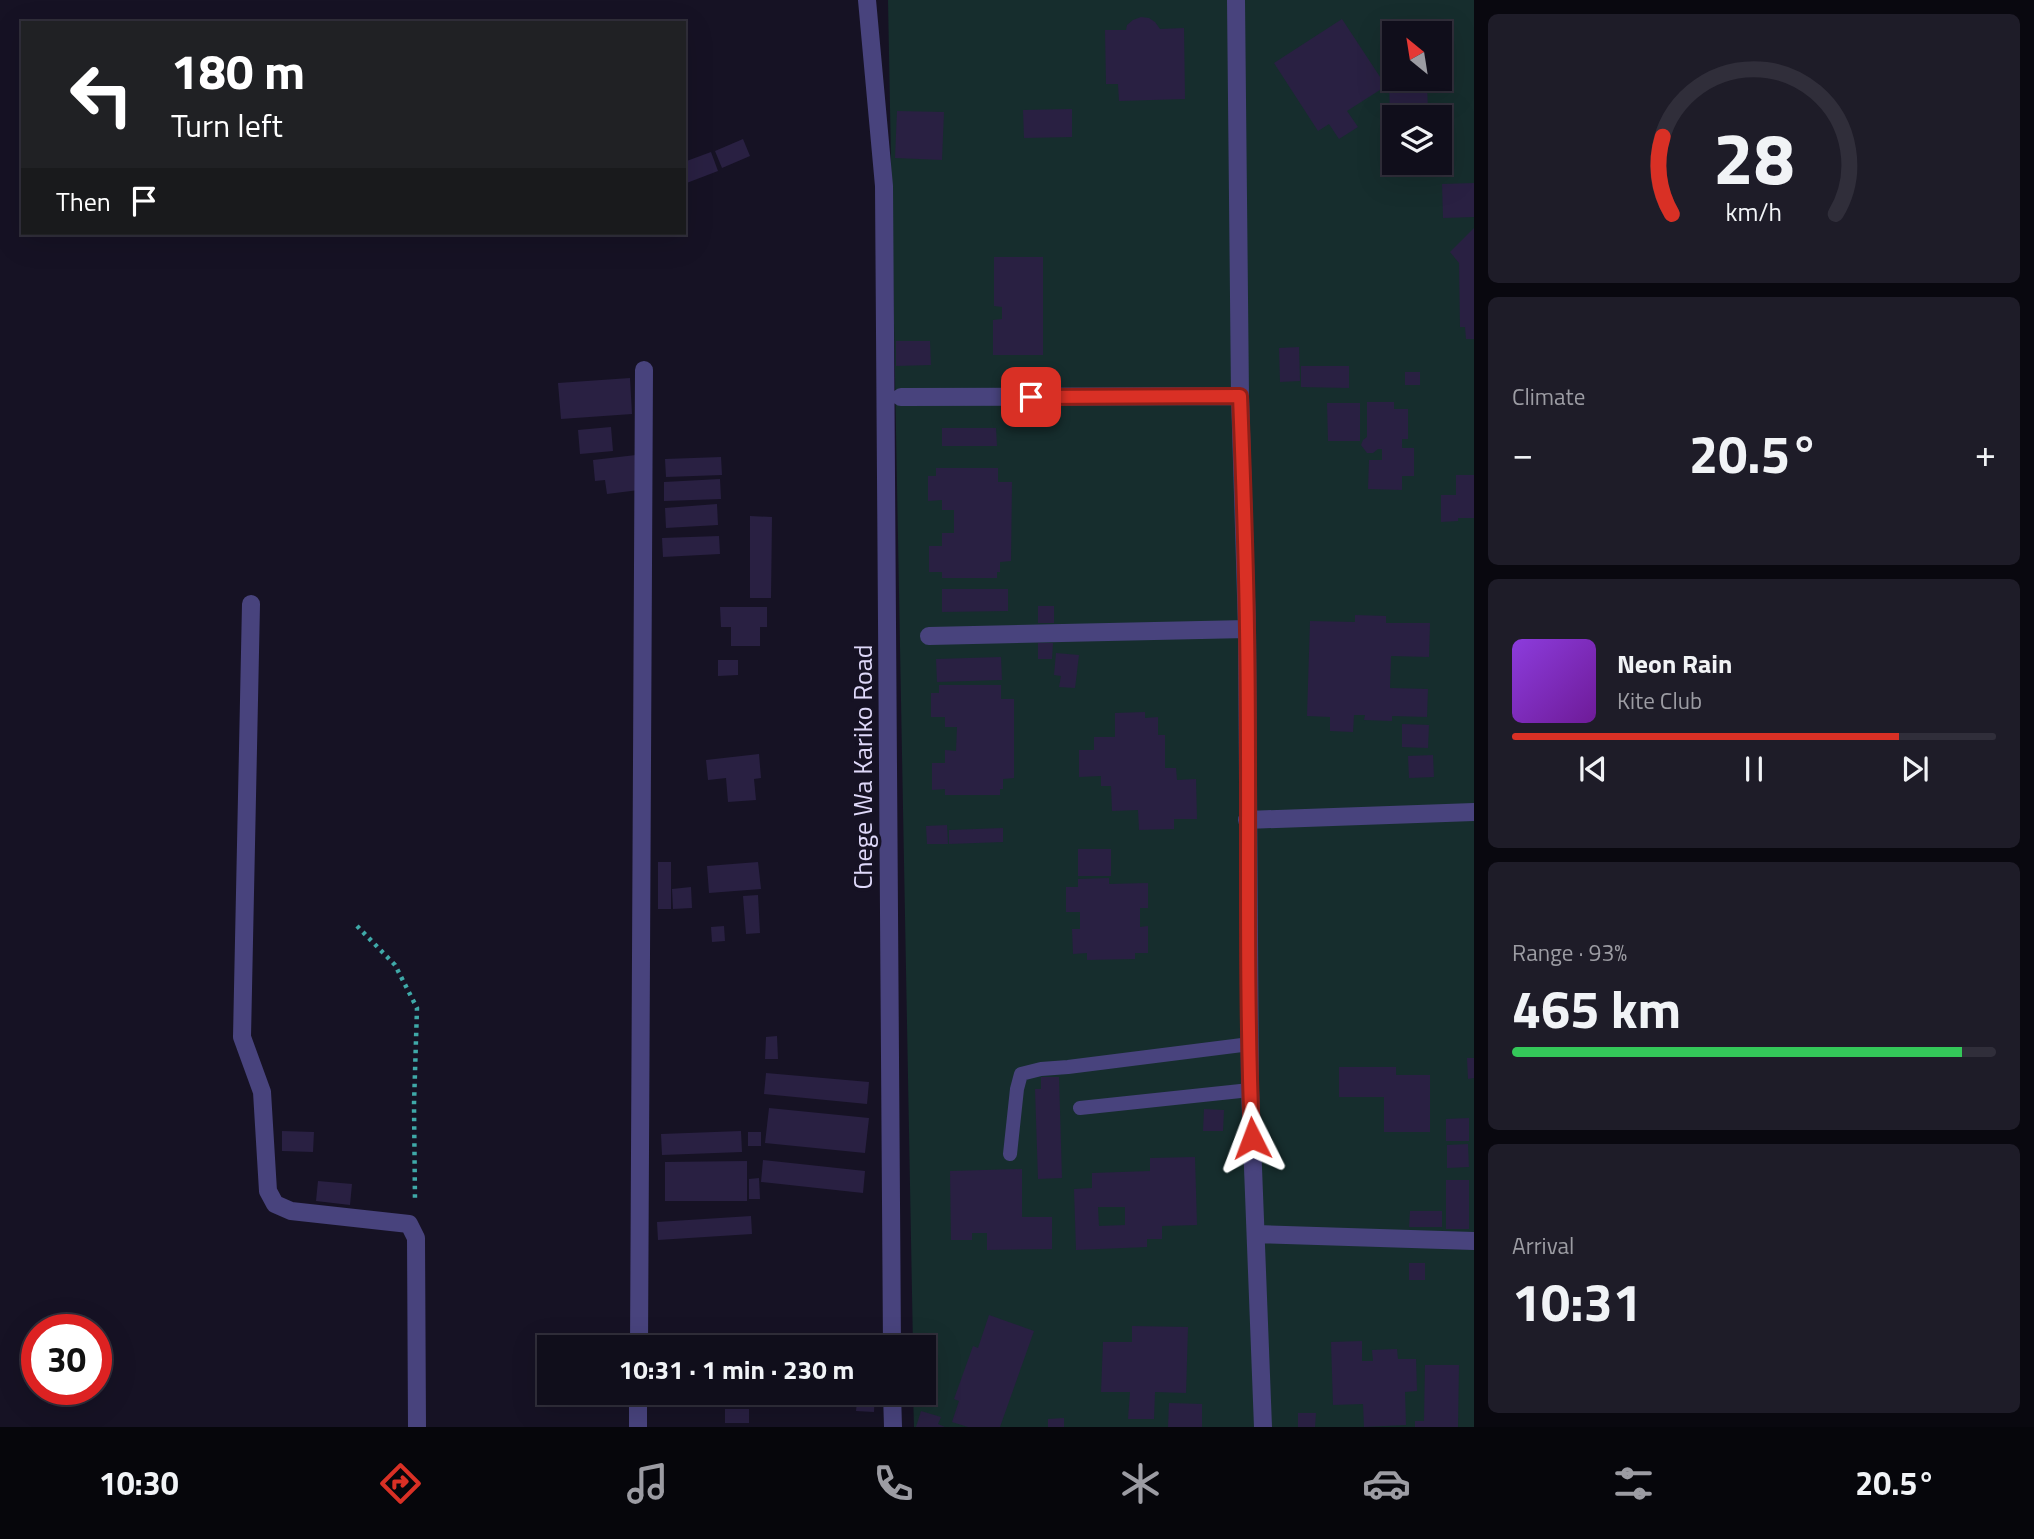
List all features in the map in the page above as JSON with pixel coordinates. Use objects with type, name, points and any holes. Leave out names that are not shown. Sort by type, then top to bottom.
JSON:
[{"type":"street","name":"Chege Wa Kariko Road","points":[[867,0],[884,186],[892,1335]]},
{"type":"street","points":[[1236,0],[1240,396],[1247,629],[1250,1090],[1263,1427]]},
{"type":"street","points":[[639,1335],[644,370]]},
{"type":"street","points":[[901,397],[1240,396]]},
{"type":"street","points":[[251,604],[242,1037],[262,1092],[268,1191],[275,1204],[291,1211],[410,1224],[416,1238],[417,1427]]},
{"type":"street","points":[[929,636],[1247,629]]},
{"type":"street","points":[[1247,820],[1474,813]]},
{"type":"street","points":[[1256,1234],[1474,1241]]},
{"type":"street","points":[[638,1405],[638,1427]]},
{"type":"street","points":[[892,1405],[893,1427]]},
{"type":"lane","points":[[1010,1154],[1021,1074],[1041,1069],[1250,1044]]},
{"type":"lane","points":[[1080,1108],[1250,1090]]},
{"type":"path","points":[[357,926],[395,965],[417,1008],[414,1104],[416,1238]]},
{"type":"green space","points":[[888,0],[1474,0],[1474,1427],[914,1427],[913,1405],[936,1405],[936,1335],[913,1335]]},
{"type":"building","points":[[1141,17],[1149,18],[1160,29],[1184,28],[1185,99],[1119,101],[1118,84],[1106,84],[1105,30],[1126,30],[1127,25]]},
{"type":"building","points":[[1342,19],[1382,80],[1382,89],[1347,111],[1358,127],[1339,139],[1329,124],[1318,131],[1274,63]]},
{"type":"building","points":[[1389,91],[1427,91],[1428,105],[1390,105]]},
{"type":"building","points":[[1072,109],[1072,137],[1024,138],[1023,110]]},
{"type":"building","points":[[897,111],[944,112],[942,160],[895,158]]},
{"type":"building","points":[[743,139],[750,156],[722,168],[715,151]]},
{"type":"building","points":[[711,152],[718,171],[686,183],[686,161]]},
{"type":"building","points":[[1474,183],[1474,217],[1443,218],[1442,184]]},
{"type":"building","points":[[1474,228],[1474,339],[1466,339],[1465,327],[1460,327],[1459,263],[1450,252]]},
{"type":"building","points":[[994,257],[1043,257],[1043,355],[993,355],[993,320],[1002,319],[1002,307],[994,306]]},
{"type":"building","points":[[896,341],[930,341],[931,365],[896,366]]},
{"type":"building","points":[[1299,347],[1300,381],[1280,382],[1279,348]]},
{"type":"building","points":[[1301,366],[1349,366],[1349,388],[1301,387]]},
{"type":"building","points":[[1405,372],[1420,372],[1420,385],[1405,385]]},
{"type":"building","points":[[630,378],[632,414],[561,419],[558,383]]},
{"type":"building","points":[[1367,402],[1394,402],[1394,409],[1408,409],[1408,439],[1402,439],[1402,448],[1414,448],[1414,476],[1402,476],[1402,490],[1368,489],[1369,460],[1382,460],[1382,449],[1367,453],[1361,445],[1367,437]]},
{"type":"building","points":[[1327,403],[1360,403],[1360,441],[1328,441]]},
{"type":"building","points":[[611,427],[613,451],[580,454],[578,430]]},
{"type":"building","points":[[942,428],[996,428],[997,446],[942,446]]},
{"type":"building","points":[[636,455],[639,490],[607,494],[605,480],[595,481],[593,460]]},
{"type":"building","points":[[721,457],[722,475],[666,477],[665,459]]},
{"type":"building","points":[[936,468],[998,468],[998,482],[1012,482],[1011,561],[1000,562],[997,578],[942,578],[942,572],[929,572],[929,546],[942,546],[942,533],[954,533],[954,510],[942,510],[942,500],[928,501],[928,476],[936,476]]},
{"type":"building","points":[[1456,475],[1474,475],[1474,518],[1441,522],[1441,495],[1456,495]]},
{"type":"building","points":[[720,479],[721,499],[664,501],[664,482]]},
{"type":"building","points":[[717,504],[718,525],[666,528],[665,508]]},
{"type":"building","points":[[750,516],[772,517],[771,598],[750,598]]},
{"type":"building","points":[[719,536],[720,554],[663,557],[662,538]]},
{"type":"building","points":[[942,589],[1008,589],[1008,611],[942,612]]},
{"type":"building","points":[[1038,606],[1054,606],[1054,623],[1038,623]]},
{"type":"building","points":[[720,607],[767,607],[767,627],[760,627],[760,646],[731,646],[731,627],[721,627]]},
{"type":"building","points":[[1355,615],[1386,616],[1386,623],[1430,623],[1429,657],[1391,656],[1390,688],[1428,689],[1427,717],[1392,716],[1392,721],[1364,720],[1365,715],[1354,715],[1353,732],[1330,731],[1330,717],[1307,716],[1310,621],[1355,622]]},
{"type":"building","points":[[1038,643],[1053,643],[1052,659],[1038,659]]},
{"type":"building","points":[[1056,653],[1079,655],[1075,688],[1059,687],[1061,676],[1054,675]]},
{"type":"building","points":[[1001,657],[1002,680],[937,682],[936,659]]},
{"type":"building","points":[[718,660],[738,660],[738,675],[718,676]]},
{"type":"building","points":[[939,685],[1001,685],[1001,699],[1014,699],[1014,778],[1003,779],[1000,795],[945,795],[945,789],[932,790],[932,763],[945,763],[945,750],[956,751],[957,727],[945,727],[945,717],[931,717],[931,693],[939,693]]},
{"type":"building","points":[[1145,712],[1145,718],[1158,717],[1158,735],[1165,735],[1165,768],[1176,768],[1177,780],[1196,779],[1197,819],[1174,819],[1174,829],[1139,830],[1138,810],[1112,811],[1111,786],[1101,786],[1101,776],[1079,777],[1079,750],[1094,750],[1094,737],[1115,737],[1115,713]]},
{"type":"building","points":[[1402,724],[1429,725],[1428,748],[1402,747]]},
{"type":"building","points":[[759,754],[761,778],[754,779],[756,800],[728,802],[726,778],[708,780],[706,760]]},
{"type":"building","points":[[1433,755],[1434,777],[1409,778],[1408,756]]},
{"type":"building","points":[[947,825],[948,844],[927,844],[926,826]]},
{"type":"building","points":[[1003,828],[1003,842],[949,844],[949,830]]},
{"type":"building","points":[[1078,849],[1111,849],[1111,876],[1078,876]]},
{"type":"building","points":[[658,862],[671,862],[671,909],[658,909]]},
{"type":"building","points":[[758,862],[761,889],[709,893],[707,866]]},
{"type":"building","points":[[1109,878],[1109,884],[1148,883],[1148,908],[1140,908],[1140,927],[1148,926],[1148,953],[1135,953],[1135,959],[1087,960],[1087,953],[1073,954],[1072,929],[1080,929],[1080,912],[1066,912],[1066,887],[1078,887],[1078,879]]},
{"type":"building","points":[[691,887],[692,908],[673,909],[672,889]]},
{"type":"building","points":[[758,895],[760,933],[746,934],[743,896]]},
{"type":"building","points":[[724,926],[725,941],[712,942],[711,927]]},
{"type":"building","points":[[777,1036],[778,1059],[765,1059],[766,1037]]},
{"type":"building","points":[[1467,1058],[1474,1058],[1474,1078],[1468,1079]]},
{"type":"building","points":[[1339,1067],[1396,1067],[1396,1075],[1430,1075],[1430,1132],[1384,1132],[1384,1097],[1339,1097]]},
{"type":"building","points":[[766,1073],[869,1082],[867,1104],[764,1094]]},
{"type":"building","points":[[1041,1077],[1059,1077],[1062,1178],[1038,1179],[1035,1089],[1041,1089]]},
{"type":"building","points":[[769,1108],[869,1118],[865,1153],[765,1143]]},
{"type":"building","points":[[1204,1109],[1224,1110],[1223,1131],[1203,1131]]},
{"type":"building","points":[[1469,1118],[1469,1141],[1446,1141],[1446,1119]]},
{"type":"building","points":[[282,1131],[314,1132],[313,1152],[282,1151]]},
{"type":"building","points":[[741,1131],[742,1152],[662,1155],[661,1134]]},
{"type":"building","points":[[748,1132],[761,1132],[761,1146],[748,1146]]},
{"type":"building","points":[[1468,1144],[1469,1167],[1447,1168],[1447,1145]]},
{"type":"building","points":[[1195,1157],[1197,1225],[1162,1226],[1162,1239],[1147,1239],[1147,1247],[1076,1250],[1074,1189],[1092,1188],[1092,1173],[1150,1171],[1150,1158]],"holes":[[[1098,1207],[1125,1207],[1125,1225],[1099,1226]]]},
{"type":"building","points":[[763,1160],[865,1171],[863,1193],[761,1182]]},
{"type":"building","points":[[747,1161],[747,1201],[665,1201],[665,1162]]},
{"type":"building","points":[[1022,1169],[1022,1217],[1052,1217],[1052,1249],[987,1250],[987,1233],[972,1233],[972,1240],[951,1240],[950,1171]]},
{"type":"building","points":[[759,1178],[760,1199],[749,1199],[749,1179]]},
{"type":"building","points":[[1446,1180],[1469,1180],[1469,1229],[1446,1229]]},
{"type":"building","points":[[318,1181],[352,1184],[350,1205],[316,1201]]},
{"type":"building","points":[[1410,1211],[1442,1211],[1442,1227],[1409,1227]]},
{"type":"building","points":[[751,1216],[752,1234],[658,1240],[657,1222]]},
{"type":"building","points":[[1409,1263],[1425,1263],[1425,1280],[1409,1280]]},
{"type":"building","points":[[989,1315],[1034,1331],[1000,1427],[968,1427],[952,1422],[959,1401],[954,1399],[973,1346],[978,1348]]},
{"type":"building","points":[[1132,1326],[1188,1327],[1186,1393],[1155,1392],[1154,1419],[1128,1419],[1130,1392],[1101,1392],[1103,1342],[1132,1342]]},
{"type":"building","points":[[1362,1341],[1362,1361],[1373,1361],[1372,1350],[1397,1349],[1398,1359],[1416,1359],[1417,1391],[1405,1392],[1406,1425],[1364,1427],[1363,1404],[1333,1405],[1331,1342]]},
{"type":"building","points":[[1425,1365],[1459,1365],[1458,1427],[1415,1427],[1415,1421],[1424,1421]]},
{"type":"building","points":[[1169,1403],[1202,1404],[1202,1427],[1168,1427]]},
{"type":"building","points":[[857,1405],[874,1405],[874,1412],[856,1411]]},
{"type":"building","points":[[725,1409],[749,1409],[749,1423],[725,1423]]},
{"type":"building","points":[[921,1411],[941,1417],[938,1424],[945,1427],[916,1427]]},
{"type":"building","points":[[1298,1413],[1316,1413],[1315,1427],[1298,1427]]},
{"type":"building","points":[[1064,1418],[1064,1427],[1048,1427],[1048,1419]]},
{"type":"route","points":[[1031,397],[1240,396],[1247,629],[1252,1138]]}]
